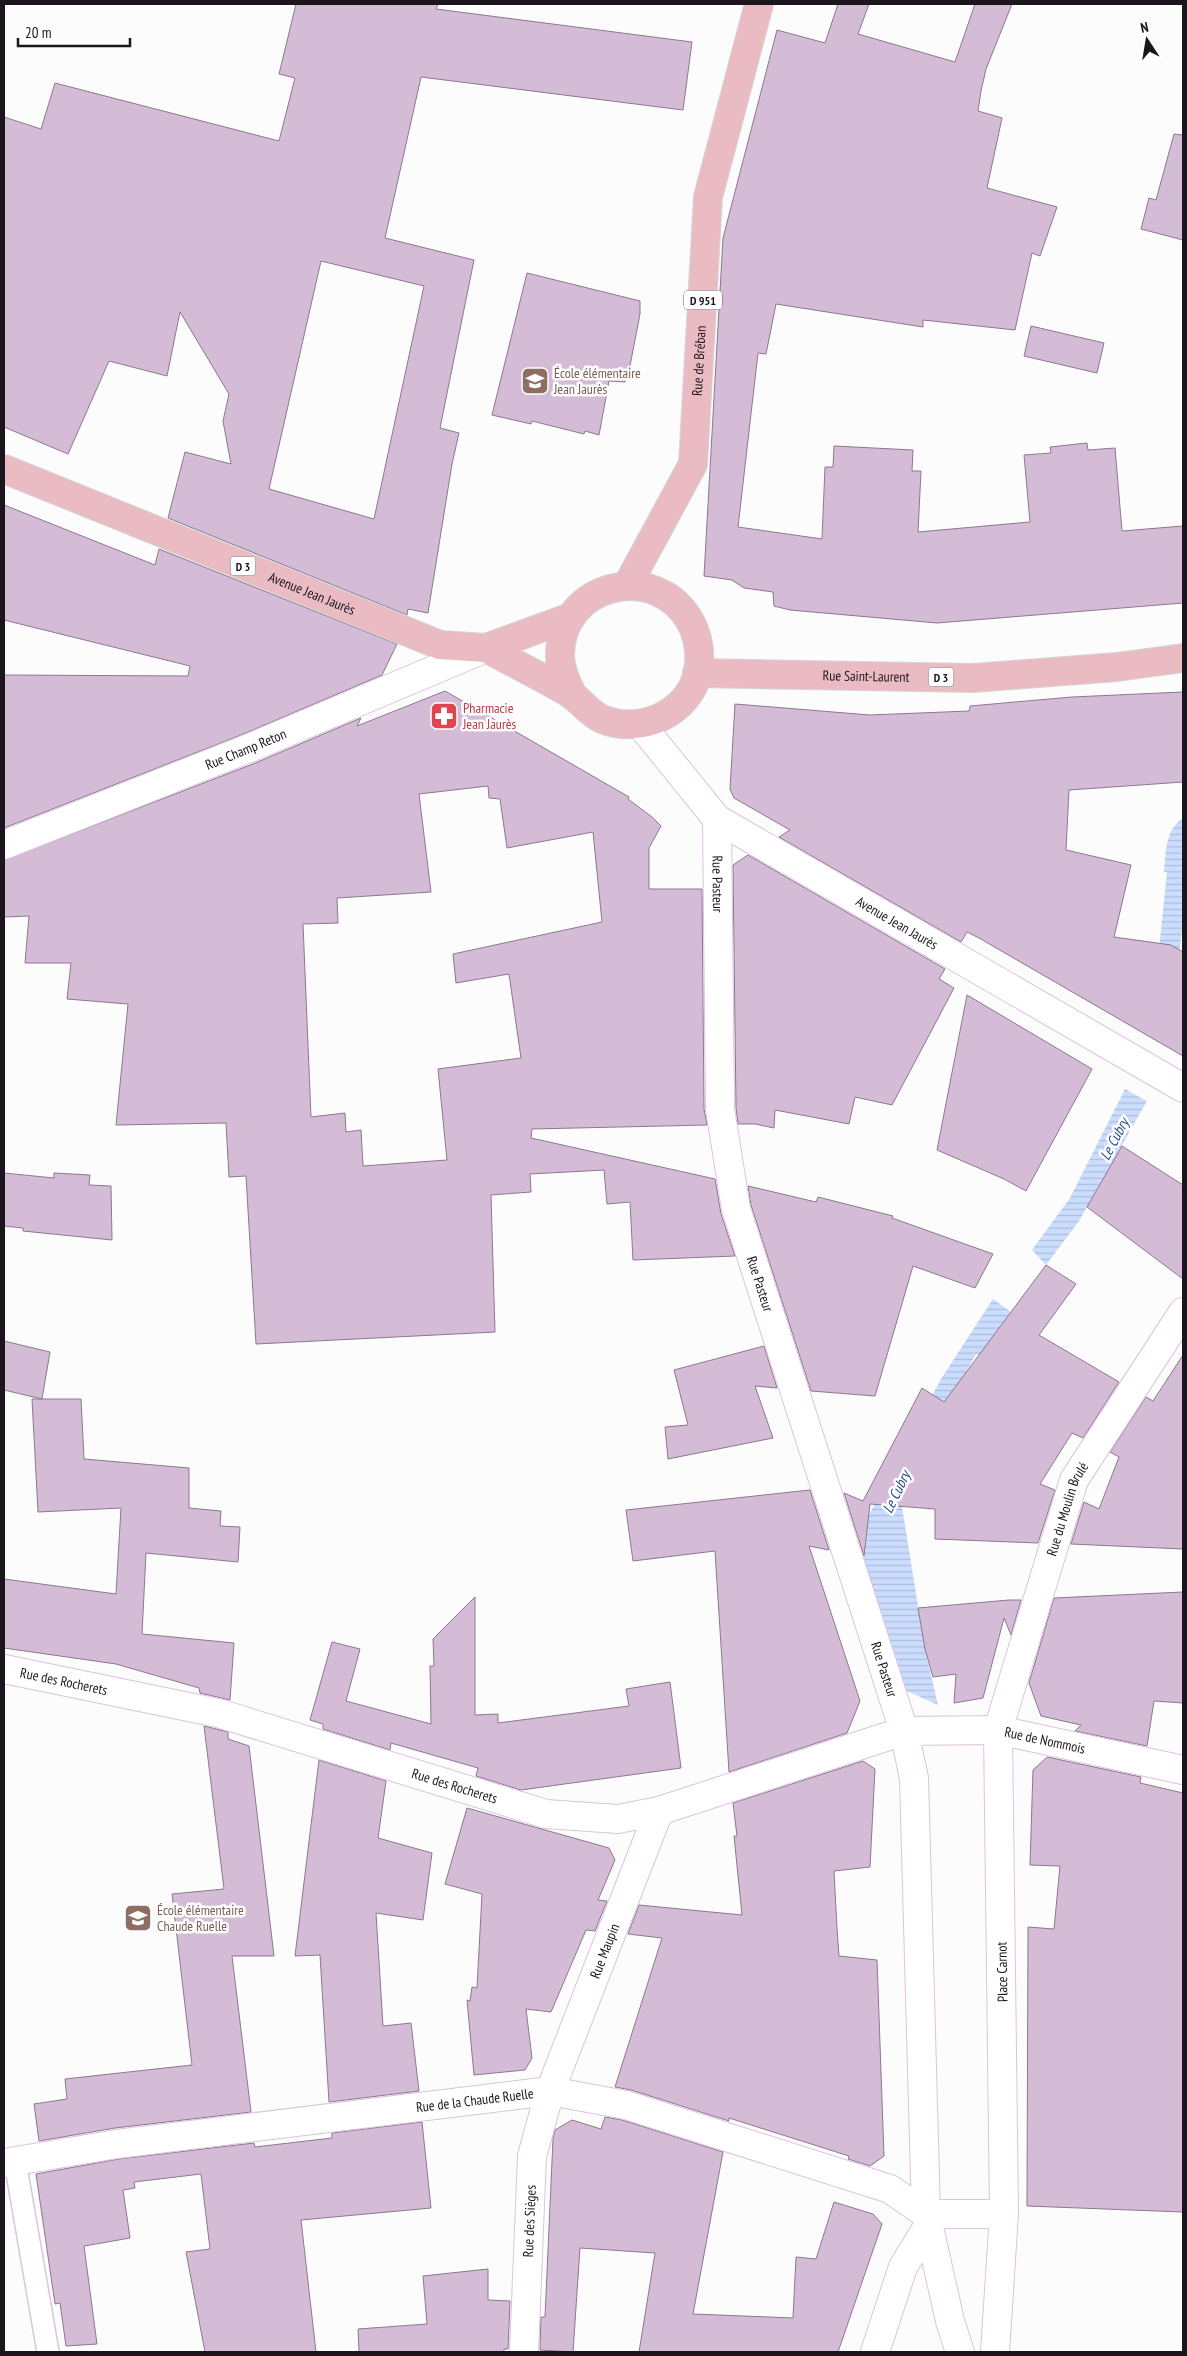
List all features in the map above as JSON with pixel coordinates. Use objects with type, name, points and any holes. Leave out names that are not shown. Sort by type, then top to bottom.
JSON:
[{"type":"main road","name":"Rue de Bréban","points":[[627,586],[693,464],[708,197],[759,4]]},
{"type":"main road","name":"Avenue Jean Jaurès","points":[[4,470],[416,638],[440,645],[486,648],[571,617]]},
{"type":"main road","points":[[627,586],[648,588],[668,597],[685,612],[696,631],[700,652],[697,674],[689,692],[676,708],[659,719],[640,724],[620,724],[602,719],[585,709],[572,694],[563,676],[560,655],[562,635],[571,617],[582,604],[595,594],[610,588],[627,586]]},
{"type":"main road","name":"Avenue Jean Jaurès","points":[[486,648],[572,694]]},
{"type":"main road","name":"Rue Champ Reton","points":[[4,845],[247,749],[486,648]]},
{"type":"main road","name":"Rue Saint-Laurent","points":[[697,674],[973,678],[1117,667],[1183,658]]},
{"type":"main road","name":"Avenue Jean Jaurès","points":[[640,724],[716,819],[1183,1088]]},
{"type":"main road","name":"Rue Pasteur","points":[[716,819],[720,1110],[736,1209],[904,1731]]},
{"type":"main road","name":"Rue du Moulin Brulé","points":[[998,1730],[1074,1480],[1183,1312]]},
{"type":"main road","name":"Rue des Rocherets","points":[[4,1669],[218,1713],[546,1814],[618,1819],[659,1811],[904,1731]]},
{"type":"main road","name":"Rue de Nommois","points":[[904,1731],[998,1730],[1183,1770]]},
{"type":"main road","name":"Place Carnot","points":[[995,2352],[1004,2214],[998,1730]]},
{"type":"main road","points":[[904,1731],[914,1778],[927,2220],[950,2321],[960,2352]]},
{"type":"main road","name":"Rue Maupin","points":[[550,2091],[659,1811]]},
{"type":"main road","name":"Rue de la Chaude Ruelle","points":[[9,2162],[117,2144],[550,2091],[626,2105],[890,2189],[927,2220]]},
{"type":"main road","name":"Rue des Sièges","points":[[524,2352],[532,2156],[550,2091]]},
{"type":"main road","points":[[927,2220],[1004,2214]]},
{"type":"main road","points":[[875,2352],[902,2267],[927,2220]]},
{"type":"lane","points":[[9,2162],[48,2352]]},
{"type":"water","points":[[1183,818],[1183,920],[1169,1048],[1150,1037],[1167,872],[1164,872],[1167,842],[1173,828]]},
{"type":"water","name":"Le Cubry","points":[[1125,1089],[1147,1101],[1079,1221],[1046,1265],[1032,1250],[1070,1198]]},
{"type":"water","name":"Le Cubry","points":[[993,1299],[1011,1312],[980,1355],[976,1354],[923,1450],[927,1451],[902,1507],[925,1649],[938,1705],[907,1691],[858,1555],[864,1556],[869,1515],[941,1379]]},
{"type":"building","points":[[296,4],[438,4],[436,9],[692,42],[683,110],[421,77],[385,238],[474,260],[440,428],[459,433],[452,464],[428,613],[408,609],[407,615],[168,518],[185,452],[231,464],[223,421],[229,394],[180,312],[167,376],[109,361],[68,454],[4,427],[4,117],[41,129],[55,83],[279,141],[295,78],[279,74]],"holes":[[[321,261],[424,286],[374,519],[269,489]]]},
{"type":"building","points":[[838,4],[869,4],[858,34],[955,62],[975,4],[1012,4],[986,69],[978,111],[1002,118],[987,188],[1057,207],[1040,256],[1032,253],[1015,330],[923,320],[923,327],[776,304],[766,354],[758,353],[738,527],[822,539],[825,467],[833,467],[834,446],[913,450],[912,471],[921,471],[918,532],[1030,522],[1024,455],[1051,453],[1050,447],[1087,443],[1088,450],[1115,448],[1122,531],[1183,526],[1183,603],[937,623],[790,610],[774,606],[773,592],[744,588],[732,580],[704,576],[723,238],[777,30],[825,43]]},
{"type":"building","points":[[1174,134],[1183,135],[1183,240],[1141,229],[1149,198],[1156,200]]},
{"type":"building","points":[[527,273],[640,301],[640,314],[628,376],[626,376],[625,382],[609,381],[599,435],[585,431],[584,434],[532,421],[531,424],[492,415]]},
{"type":"building","points":[[1031,326],[1104,343],[1097,373],[1024,356]]},
{"type":"building","points":[[4,505],[155,565],[159,549],[397,644],[382,675],[241,735],[4,828],[4,675],[188,676],[190,666],[4,620]]},
{"type":"building","points":[[445,691],[629,797],[628,799],[661,826],[649,848],[649,889],[702,889],[704,1109],[707,1125],[532,1129],[531,1138],[715,1179],[721,1214],[735,1256],[633,1260],[630,1202],[607,1204],[604,1170],[530,1174],[531,1192],[491,1195],[495,1332],[256,1344],[246,1176],[229,1177],[226,1123],[116,1125],[128,1004],[67,999],[71,963],[25,963],[29,916],[4,917],[4,860],[253,764],[361,718],[357,726]],"holes":[[[488,786],[489,798],[500,799],[507,848],[593,832],[602,922],[453,954],[456,983],[509,974],[521,1058],[438,1069],[447,1160],[363,1166],[361,1130],[346,1132],[345,1113],[311,1117],[303,924],[338,923],[337,898],[431,892],[419,794]]]},
{"type":"building","points":[[1183,692],[1183,782],[1069,790],[1066,850],[1131,865],[1114,937],[1171,945],[1183,952],[1183,1056],[979,938],[967,932],[961,942],[779,837],[790,830],[734,798],[730,789],[735,704],[870,715],[969,711],[970,706],[1072,697]]},
{"type":"building","points":[[748,855],[945,969],[939,979],[954,988],[892,1105],[855,1097],[849,1124],[775,1110],[774,1128],[755,1124],[738,1124],[736,1108],[733,865]]},
{"type":"building","points":[[967,995],[1092,1069],[1026,1191],[1004,1179],[937,1150]]},
{"type":"building","points":[[1122,1146],[1183,1185],[1183,1279],[1087,1207]]},
{"type":"building","points":[[4,1173],[54,1178],[54,1173],[90,1175],[89,1185],[111,1186],[112,1240],[23,1231],[23,1228],[4,1226]]},
{"type":"building","points":[[748,1186],[816,1202],[818,1197],[893,1216],[892,1218],[993,1254],[975,1288],[913,1266],[875,1396],[811,1391],[751,1205]]},
{"type":"building","points":[[1046,1265],[1076,1284],[1039,1335],[1119,1382],[1083,1438],[1072,1433],[1040,1484],[1055,1490],[1038,1543],[935,1539],[935,1509],[870,1504],[864,1556],[844,1493],[863,1501],[922,1388],[944,1402]]},
{"type":"building","points":[[4,1341],[50,1352],[42,1399],[4,1390]]},
{"type":"building","points":[[764,1346],[777,1388],[755,1386],[773,1438],[668,1459],[665,1427],[688,1425],[674,1370]]},
{"type":"building","points":[[1183,1355],[1183,1549],[1071,1544],[1084,1502],[1099,1509],[1119,1457],[1110,1452],[1146,1397],[1153,1401]]},
{"type":"building","points":[[32,1399],[81,1399],[84,1459],[189,1468],[189,1508],[221,1511],[220,1526],[240,1527],[238,1562],[146,1553],[142,1634],[234,1643],[230,1700],[200,1693],[199,1688],[116,1664],[4,1648],[4,1579],[116,1594],[121,1508],[38,1512]]},
{"type":"building","points":[[810,1490],[829,1550],[809,1546],[860,1701],[847,1733],[729,1772],[715,1551],[633,1561],[626,1510]]},
{"type":"building","points":[[1183,1592],[1183,1703],[1154,1701],[1147,1746],[1075,1731],[1081,1725],[1041,1716],[1029,1683],[1054,1598]]},
{"type":"building","points":[[475,1597],[475,1715],[498,1714],[498,1723],[629,1706],[626,1689],[670,1682],[681,1768],[521,1790],[476,1776],[478,1768],[391,1743],[390,1750],[323,1729],[323,1724],[310,1720],[332,1642],[360,1649],[346,1701],[431,1724],[430,1666],[434,1666],[433,1639]]},
{"type":"building","points":[[1021,1600],[1011,1635],[1004,1618],[983,1698],[954,1703],[956,1674],[933,1677],[925,1649],[918,1608]]},
{"type":"building","points":[[204,1726],[228,1732],[228,1739],[249,1746],[274,1956],[232,1956],[251,2112],[115,2128],[39,2141],[34,2104],[67,2099],[65,2079],[192,2065],[172,1894],[224,1889]]},
{"type":"building","points":[[1047,1757],[1141,1777],[1140,1783],[1183,1793],[1183,2212],[1027,2206],[1028,1927],[1054,1929],[1060,1866],[1030,1865],[1033,1770]]},
{"type":"building","points":[[319,1760],[386,1781],[378,1838],[432,1853],[423,1920],[376,1913],[383,2026],[411,2023],[419,2091],[329,2102],[320,1955],[295,1956]]},
{"type":"building","points":[[863,1761],[875,1769],[870,1867],[834,1871],[837,1929],[839,1956],[877,1960],[884,2156],[870,2166],[848,2159],[849,2156],[729,2118],[729,2121],[631,2090],[615,2087],[662,1938],[628,1934],[639,1905],[742,1915],[734,1836],[737,1836],[733,1803]]},
{"type":"building","points":[[467,1808],[609,1848],[615,1860],[598,1900],[607,1901],[595,1931],[586,1930],[551,2012],[526,2009],[532,2058],[525,2070],[474,2075],[467,2000],[470,2001],[472,1987],[477,1988],[482,1894],[445,1884]]},
{"type":"building","points":[[605,2117],[622,2120],[723,2152],[693,2314],[793,2318],[796,2257],[816,2259],[834,2202],[873,2214],[882,2224],[838,2352],[639,2352],[655,2253],[580,2248],[573,2352],[540,2350],[541,2317],[545,2317],[553,2139],[555,2130],[572,2120],[601,2129]]},
{"type":"building","points":[[422,2122],[431,2208],[301,2220],[316,2352],[205,2352],[186,2252],[210,2249],[201,2174],[134,2182],[135,2188],[123,2190],[130,2238],[84,2246],[97,2344],[66,2346],[60,2303],[55,2304],[36,2174],[119,2159],[254,2143],[255,2147],[332,2138],[332,2133]]},
{"type":"building","points":[[488,2269],[488,2300],[510,2301],[508,2349],[504,2349],[504,2352],[359,2352],[358,2329],[427,2324],[423,2276]]},
{"type":"place","name":"École élémentaire Jean Jaurès","points":[[535,381]]},
{"type":"place","name":"Pharmacie Jean Jaurès","points":[[444,716]]},
{"type":"place","name":"École élémentaire Chaude Ruelle","points":[[138,1918]]}]
